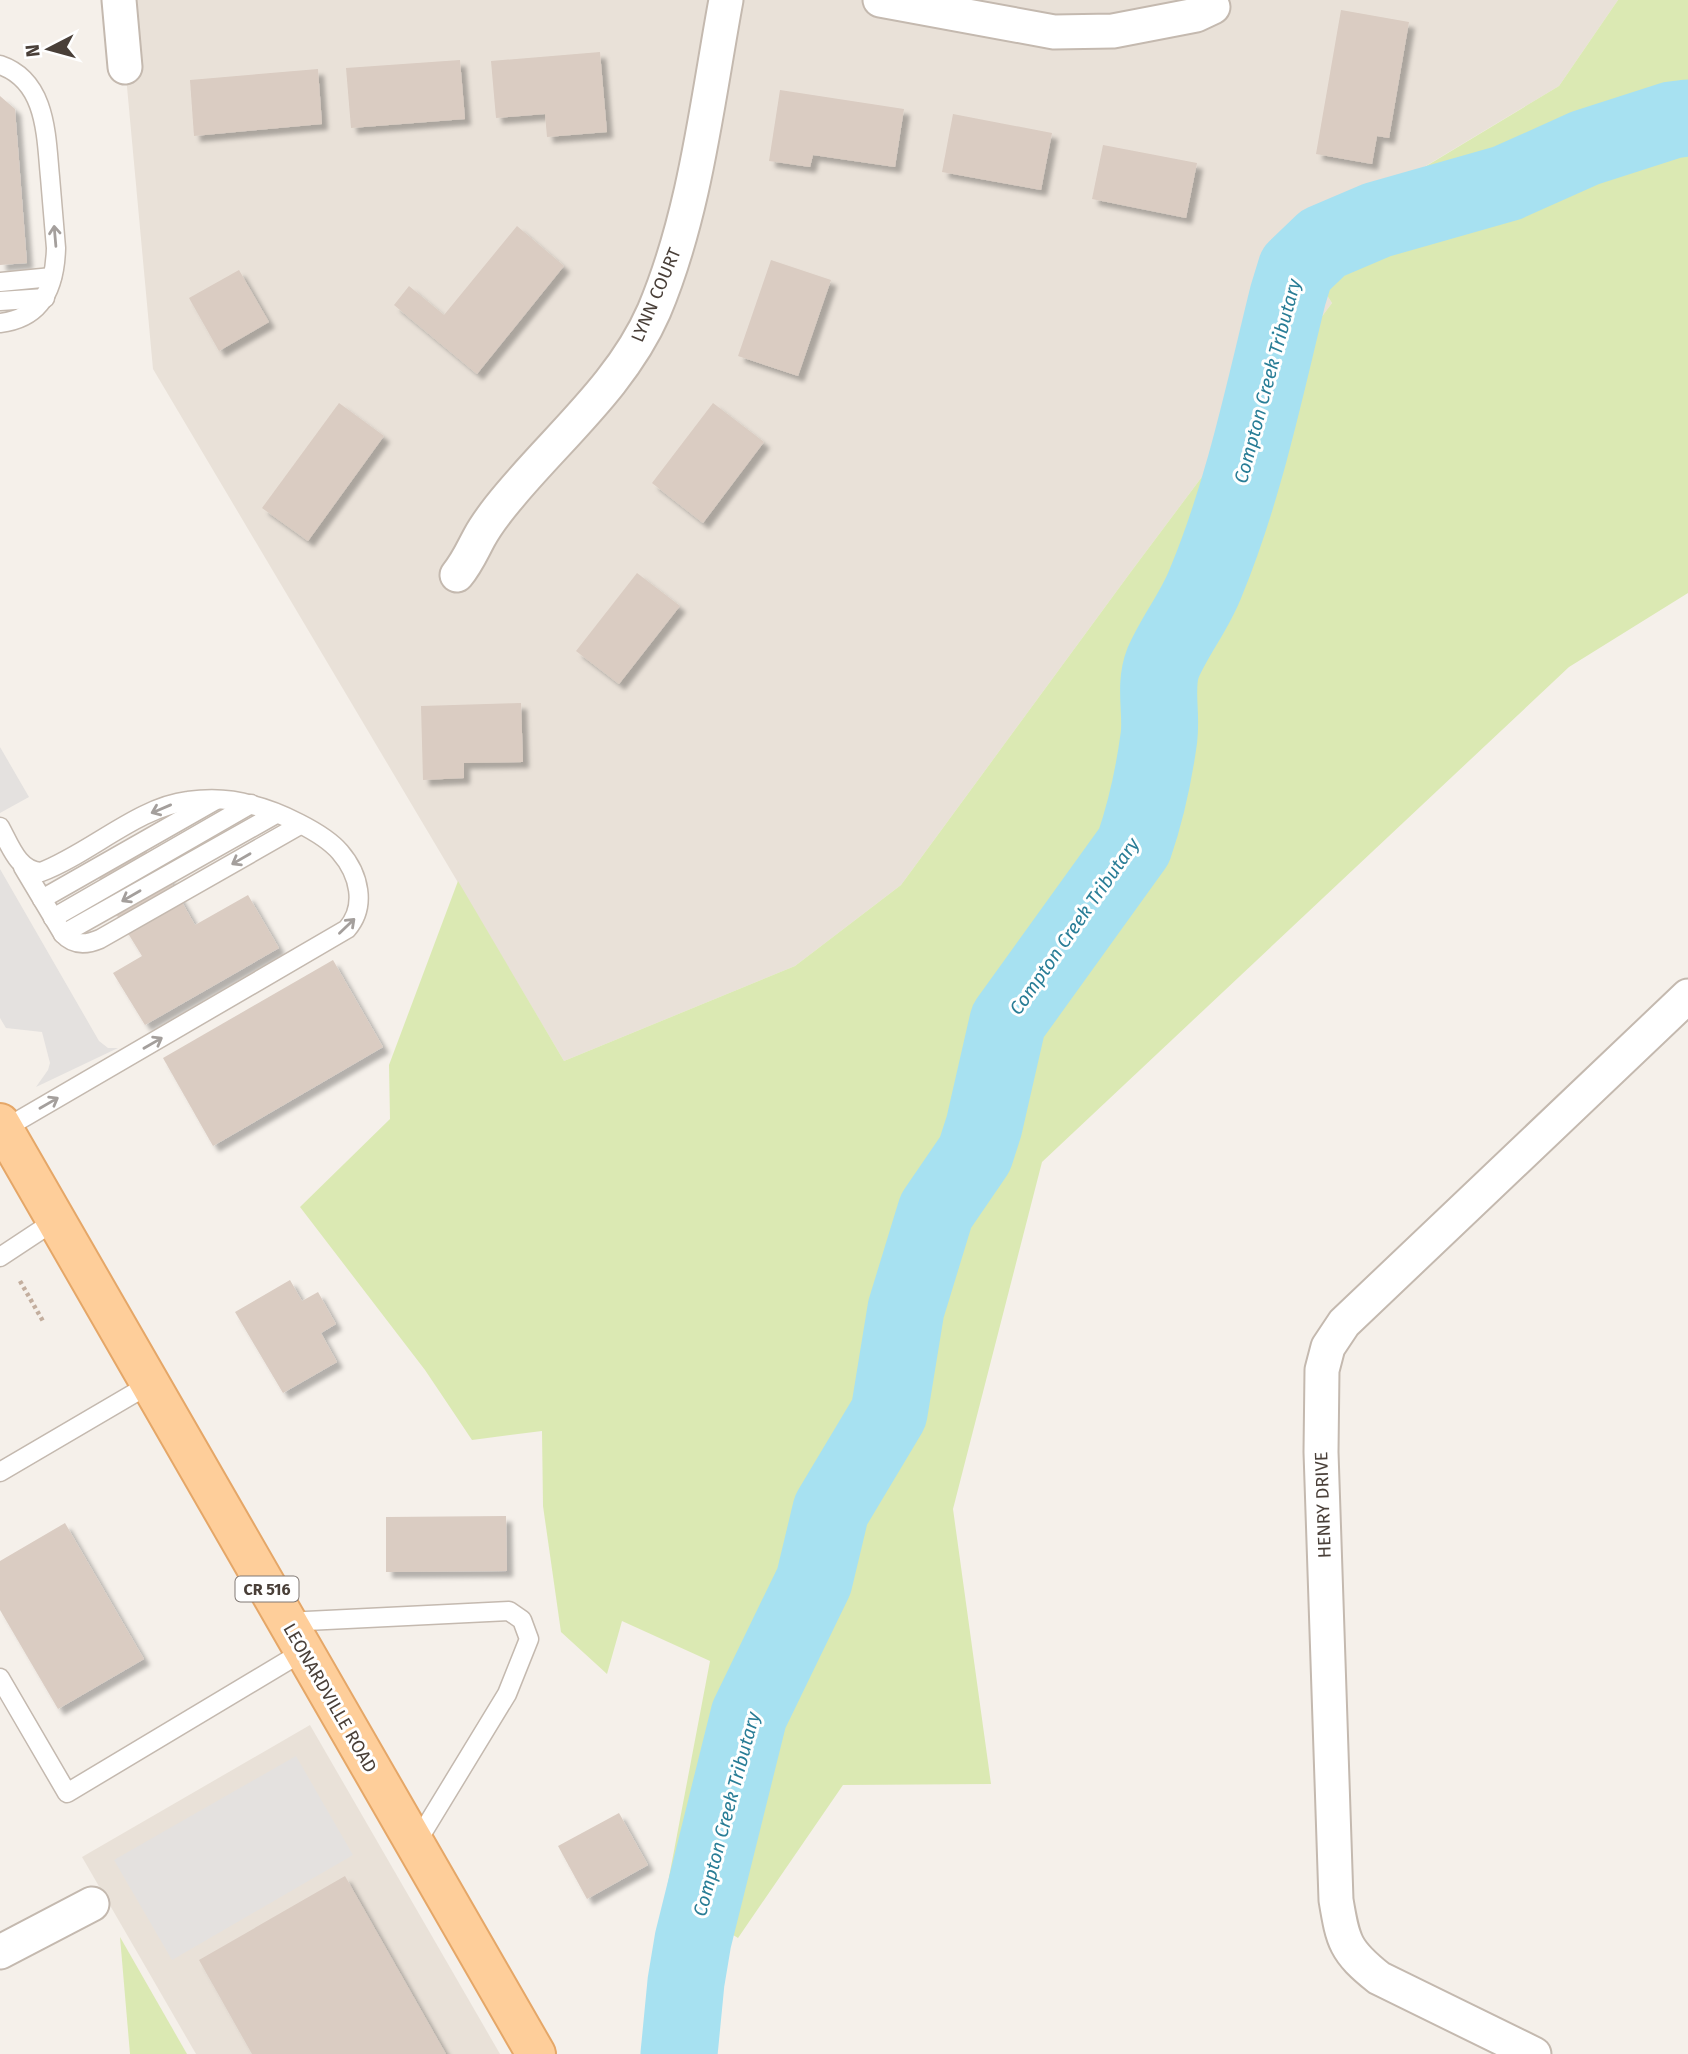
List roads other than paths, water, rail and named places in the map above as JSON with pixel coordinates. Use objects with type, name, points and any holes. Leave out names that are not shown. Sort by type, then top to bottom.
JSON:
[{"type":"main road","name":"LEONARDVILLE ROAD","points":[[2,1126],[536,2054]]},
{"type":"street","points":[[118,0],[125,67]]},
{"type":"street","name":"LYNN COURT","points":[[457,575],[466,565],[480,536],[508,496],[610,385],[653,313],[680,239],[726,0]]},
{"type":"street","points":[[880,0],[1054,32],[1114,31],[1196,15],[1213,7]]},
{"type":"street","name":"HENRY DRIVE","points":[[1534,2054],[1379,1978],[1357,1961],[1342,1938],[1336,1900],[1322,1466],[1322,1370],[1328,1347],[1344,1323],[1688,996]]},
{"type":"street","points":[[0,1952],[92,1904]]},
{"type":"lane","points":[[0,65],[22,78],[36,97],[45,120],[56,248],[52,277],[45,298],[29,316],[19,321],[0,323]]},
{"type":"lane","points":[[0,282],[52,277]]},
{"type":"lane","points":[[0,301],[45,298]]},
{"type":"lane","points":[[2,1126],[347,929],[358,912],[360,898],[351,868],[340,852],[300,825],[276,814],[251,804],[216,800],[190,800],[162,807],[51,868],[32,872],[23,867]]},
{"type":"lane","points":[[42,899],[216,800]]},
{"type":"lane","points":[[53,918],[251,804]]},
{"type":"lane","points":[[63,934],[276,814]]},
{"type":"lane","points":[[0,827],[63,934],[73,943],[86,944],[100,939],[300,825]]},
{"type":"lane","points":[[2,1256],[56,1220]]},
{"type":"lane","points":[[0,1472],[150,1384]]},
{"type":"lane","points":[[0,1678],[67,1793],[295,1636],[509,1611],[522,1620],[529,1639],[507,1694],[415,1845]]},
{"type":"waterway","name":"Compton Creek Tributary","points":[[679,2054],[693,1940],[749,1715],[814,1581],[831,1510],[889,1413],[906,1309],[936,1211],[975,1154],[1008,1021],[1134,846],[1146,806],[1157,751],[1160,728],[1160,672],[1201,593],[1231,512],[1296,269],[1323,243],[1377,220],[1507,183],[1585,148],[1672,120],[1688,118]]}]
